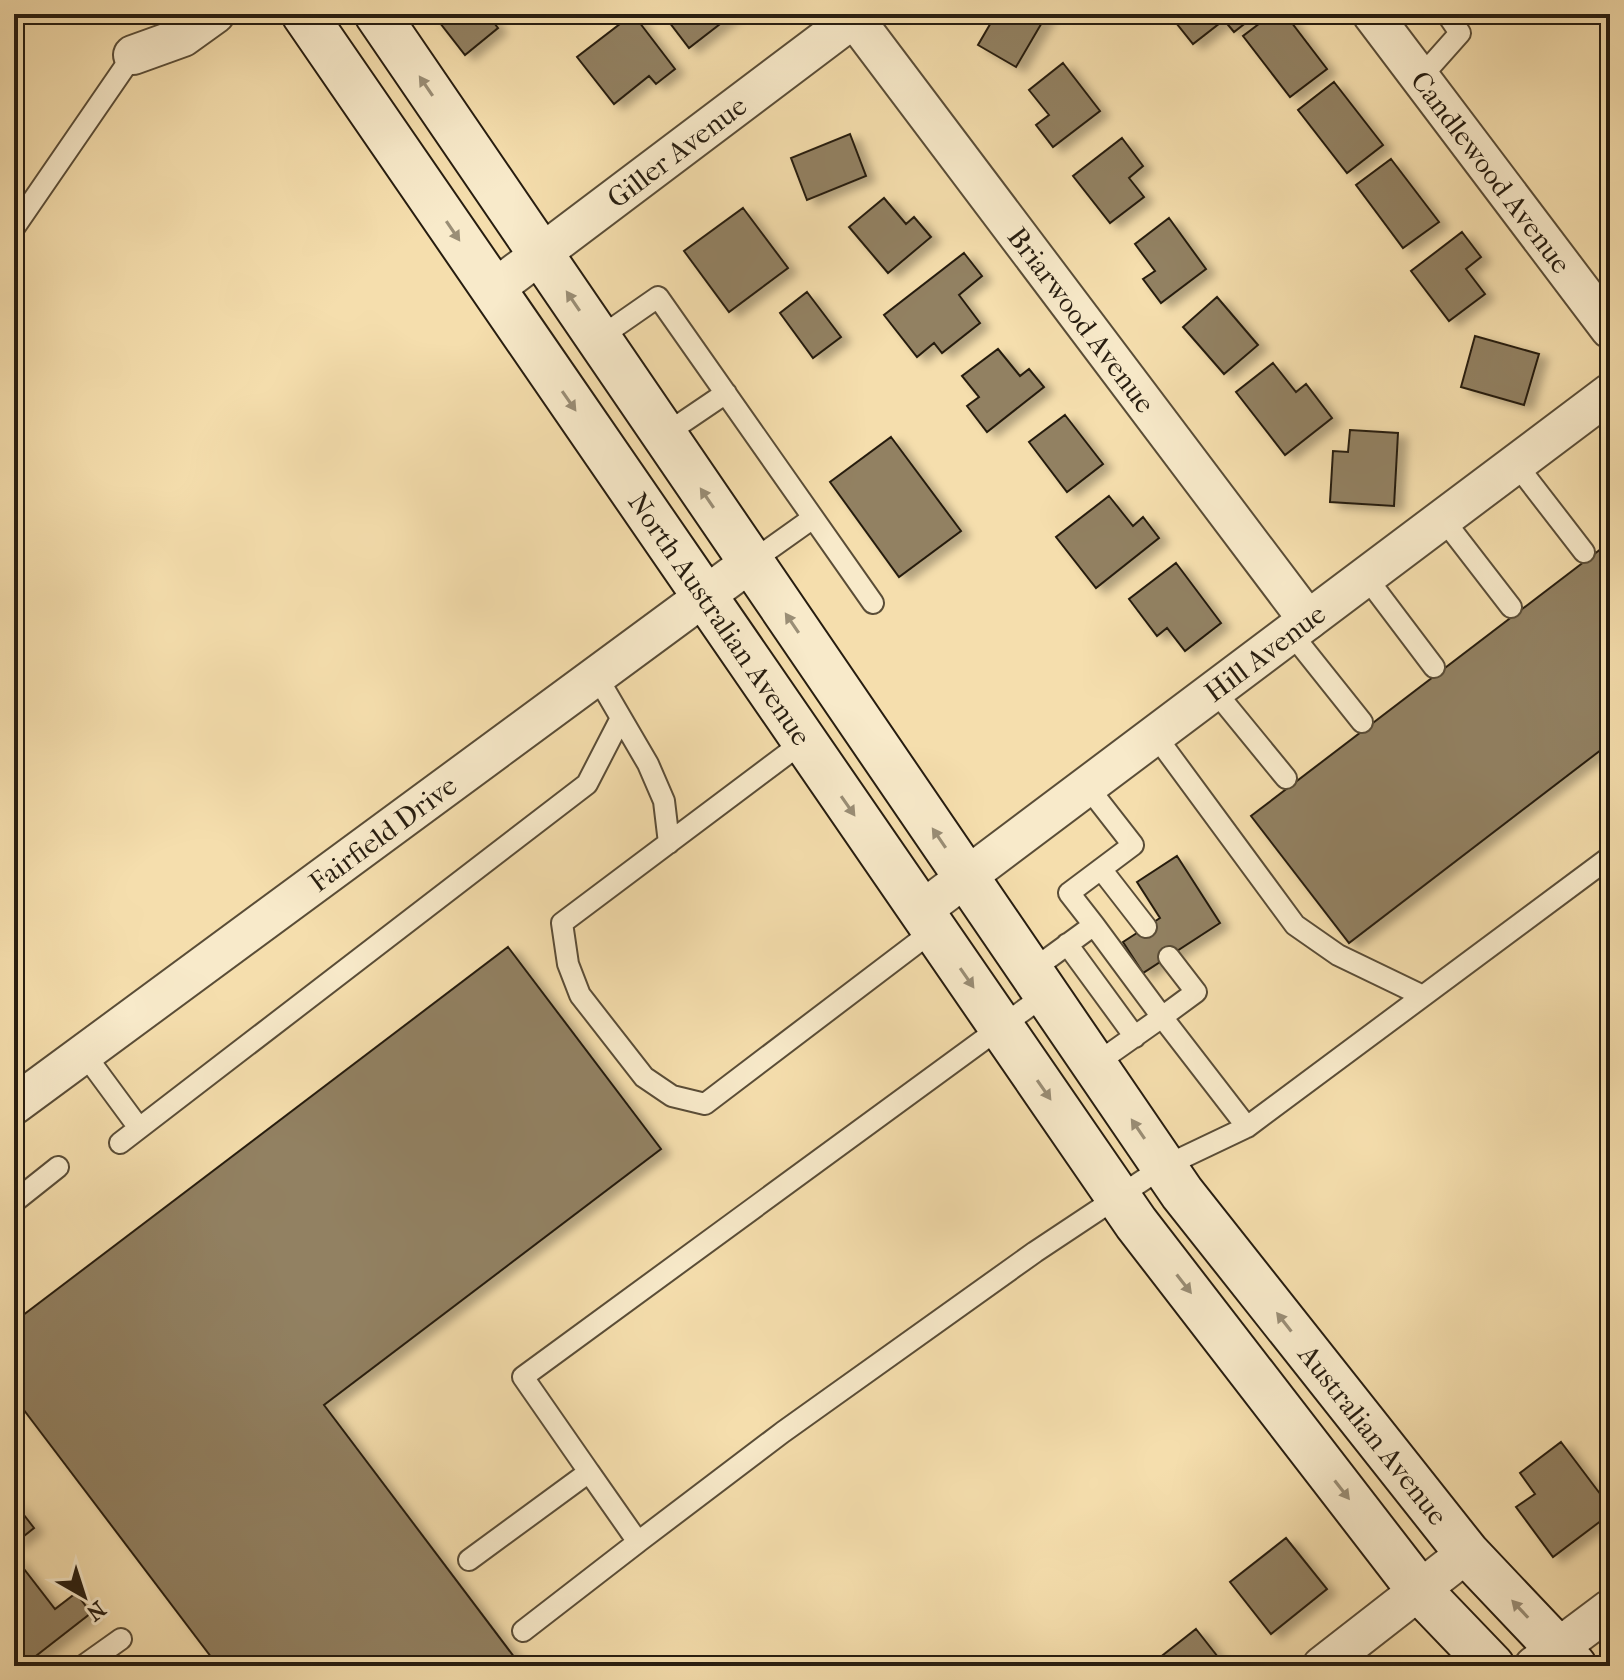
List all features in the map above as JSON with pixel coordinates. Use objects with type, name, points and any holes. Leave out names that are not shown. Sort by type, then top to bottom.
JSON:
[{"type":"main road","name":"North Australian Avenue","points":[[304,14],[1127,1210]]},
{"type":"main road","name":"North Australian Avenue","points":[[377,14],[1172,1180]]},
{"type":"main road","name":"Australian Avenue","points":[[1172,1180],[1555,1660]]},
{"type":"main road","name":"Australian Avenue","points":[[1127,1210],[1420,1591],[1492,1666]]},
{"type":"street","points":[[133,55],[177,14]]},
{"type":"street","points":[[133,55],[183,37],[215,14]]},
{"type":"street","name":"Candlewood Avenue","points":[[1372,14],[1610,329]]},
{"type":"street","name":"Giller Avenue","points":[[493,290],[857,16]]},
{"type":"street","name":"Briarwood Avenue","points":[[857,16],[1300,627]]},
{"type":"street","name":"Hill Avenue","points":[[927,921],[966,877],[1610,393]]},
{"type":"street","name":"Fairfield Drive","points":[[14,1105],[751,562]]},
{"type":"street","points":[[1322,1666],[1467,1553]]},
{"type":"street","points":[[1555,1660],[1610,1609]]},
{"type":"lane","points":[[1420,78],[1460,33],[1447,14]]},
{"type":"lane","points":[[14,228],[133,55]]},
{"type":"lane","points":[[599,338],[658,297],[873,603]]},
{"type":"lane","points":[[664,435],[726,393]]},
{"type":"lane","points":[[1516,464],[1584,552]]},
{"type":"lane","points":[[751,562],[813,518]]},
{"type":"lane","points":[[1443,519],[1511,607]]},
{"type":"lane","points":[[1366,577],[1434,667]]},
{"type":"lane","points":[[1300,627],[1362,722]]},
{"type":"lane","points":[[596,675],[664,801],[669,843]]},
{"type":"lane","points":[[1214,690],[1286,778]]},
{"type":"lane","points":[[120,1143],[587,784],[621,718]]},
{"type":"lane","points":[[1155,735],[1295,925],[1338,955],[1423,996]]},
{"type":"lane","points":[[803,742],[562,923],[568,964],[580,995],[644,1077],[672,1096],[705,1104],[927,921]]},
{"type":"lane","points":[[1087,786],[1133,845],[1069,893],[1247,1127]]},
{"type":"lane","points":[[523,1631],[783,1432],[1035,1252],[1127,1210],[1172,1180],[1610,857]]},
{"type":"lane","points":[[1101,869],[1146,927]]},
{"type":"lane","points":[[638,1542],[523,1377],[1000,1026],[1067,944],[1094,925]]},
{"type":"lane","points":[[1067,944],[1135,1037]]},
{"type":"lane","points":[[1094,1065],[1196,992],[1169,957]]},
{"type":"lane","points":[[83,1052],[139,1128]]},
{"type":"lane","points":[[14,1202],[58,1167]]},
{"type":"lane","points":[[469,1560],[589,1472]]},
{"type":"lane","points":[[83,1666],[121,1639]]},
{"type":"building","points":[[433,14],[487,14],[498,28],[465,55]]},
{"type":"building","points":[[633,14],[675,69],[656,84],[649,76],[614,104],[577,57]]},
{"type":"building","points":[[663,14],[733,14],[689,48]]},
{"type":"building","points":[[996,14],[1047,14],[1016,67],[978,45]]},
{"type":"building","points":[[1169,14],[1257,14],[1234,32],[1224,20],[1193,44]]},
{"type":"building","points":[[1272,14],[1285,14],[1327,69],[1290,97],[1243,36]]},
{"type":"building","points":[[1063,63],[1100,111],[1053,147],[1036,125],[1049,115],[1029,90]]},
{"type":"building","points":[[1334,82],[1383,145],[1347,173],[1298,110]]},
{"type":"building","points":[[850,134],[866,176],[807,200],[791,158]]},
{"type":"building","points":[[1122,138],[1143,166],[1129,178],[1144,197],[1110,223],[1073,176]]},
{"type":"building","points":[[1391,159],[1439,222],[1403,248],[1356,185]]},
{"type":"building","points":[[884,198],[906,224],[914,217],[931,237],[888,273],[849,227]]},
{"type":"building","points":[[743,208],[788,268],[729,312],[684,251]]},
{"type":"building","points":[[1169,218],[1206,269],[1161,303],[1143,279],[1155,271],[1135,244]]},
{"type":"building","points":[[1462,232],[1481,257],[1466,269],[1485,294],[1449,321],[1411,271]]},
{"type":"building","points":[[964,253],[982,276],[959,295],[980,323],[942,353],[934,343],[917,357],[884,315]]},
{"type":"building","points":[[807,292],[841,337],[813,358],[780,313]]},
{"type":"building","points":[[1217,297],[1258,345],[1224,374],[1183,327]]},
{"type":"building","points":[[1475,336],[1539,354],[1524,405],[1461,387]]},
{"type":"building","points":[[998,349],[1020,376],[1029,369],[1044,387],[987,432],[967,406],[979,397],[962,376]]},
{"type":"building","points":[[1273,363],[1296,392],[1306,384],[1332,418],[1285,455],[1236,392]]},
{"type":"building","points":[[1065,415],[1103,464],[1067,492],[1029,442]]},
{"type":"building","points":[[1350,430],[1398,433],[1394,506],[1330,502],[1333,451],[1348,452]]},
{"type":"building","points":[[891,437],[961,531],[899,577],[830,482]]},
{"type":"building","points":[[1109,496],[1133,526],[1143,517],[1159,538],[1096,588],[1056,537]]},
{"type":"building","points":[[1610,542],[1610,743],[1349,943],[1251,816]]},
{"type":"building","points":[[1176,563],[1221,623],[1185,651],[1167,628],[1157,636],[1129,599]]},
{"type":"building","points":[[1177,856],[1220,923],[1143,973],[1123,942],[1160,918],[1137,882]]},
{"type":"building","points":[[508,947],[661,1149],[324,1405],[521,1666],[218,1666],[14,1397],[14,1322]]},
{"type":"building","points":[[1561,1442],[1610,1507],[1610,1514],[1553,1557],[1516,1507],[1535,1494],[1520,1473]]},
{"type":"building","points":[[14,1502],[34,1528],[14,1544]]},
{"type":"building","points":[[1286,1538],[1327,1589],[1271,1634],[1230,1582]]},
{"type":"building","points":[[14,1556],[55,1609],[76,1593],[91,1613],[23,1666],[14,1666]]},
{"type":"building","points":[[1196,1629],[1225,1666],[1149,1666]]}]
